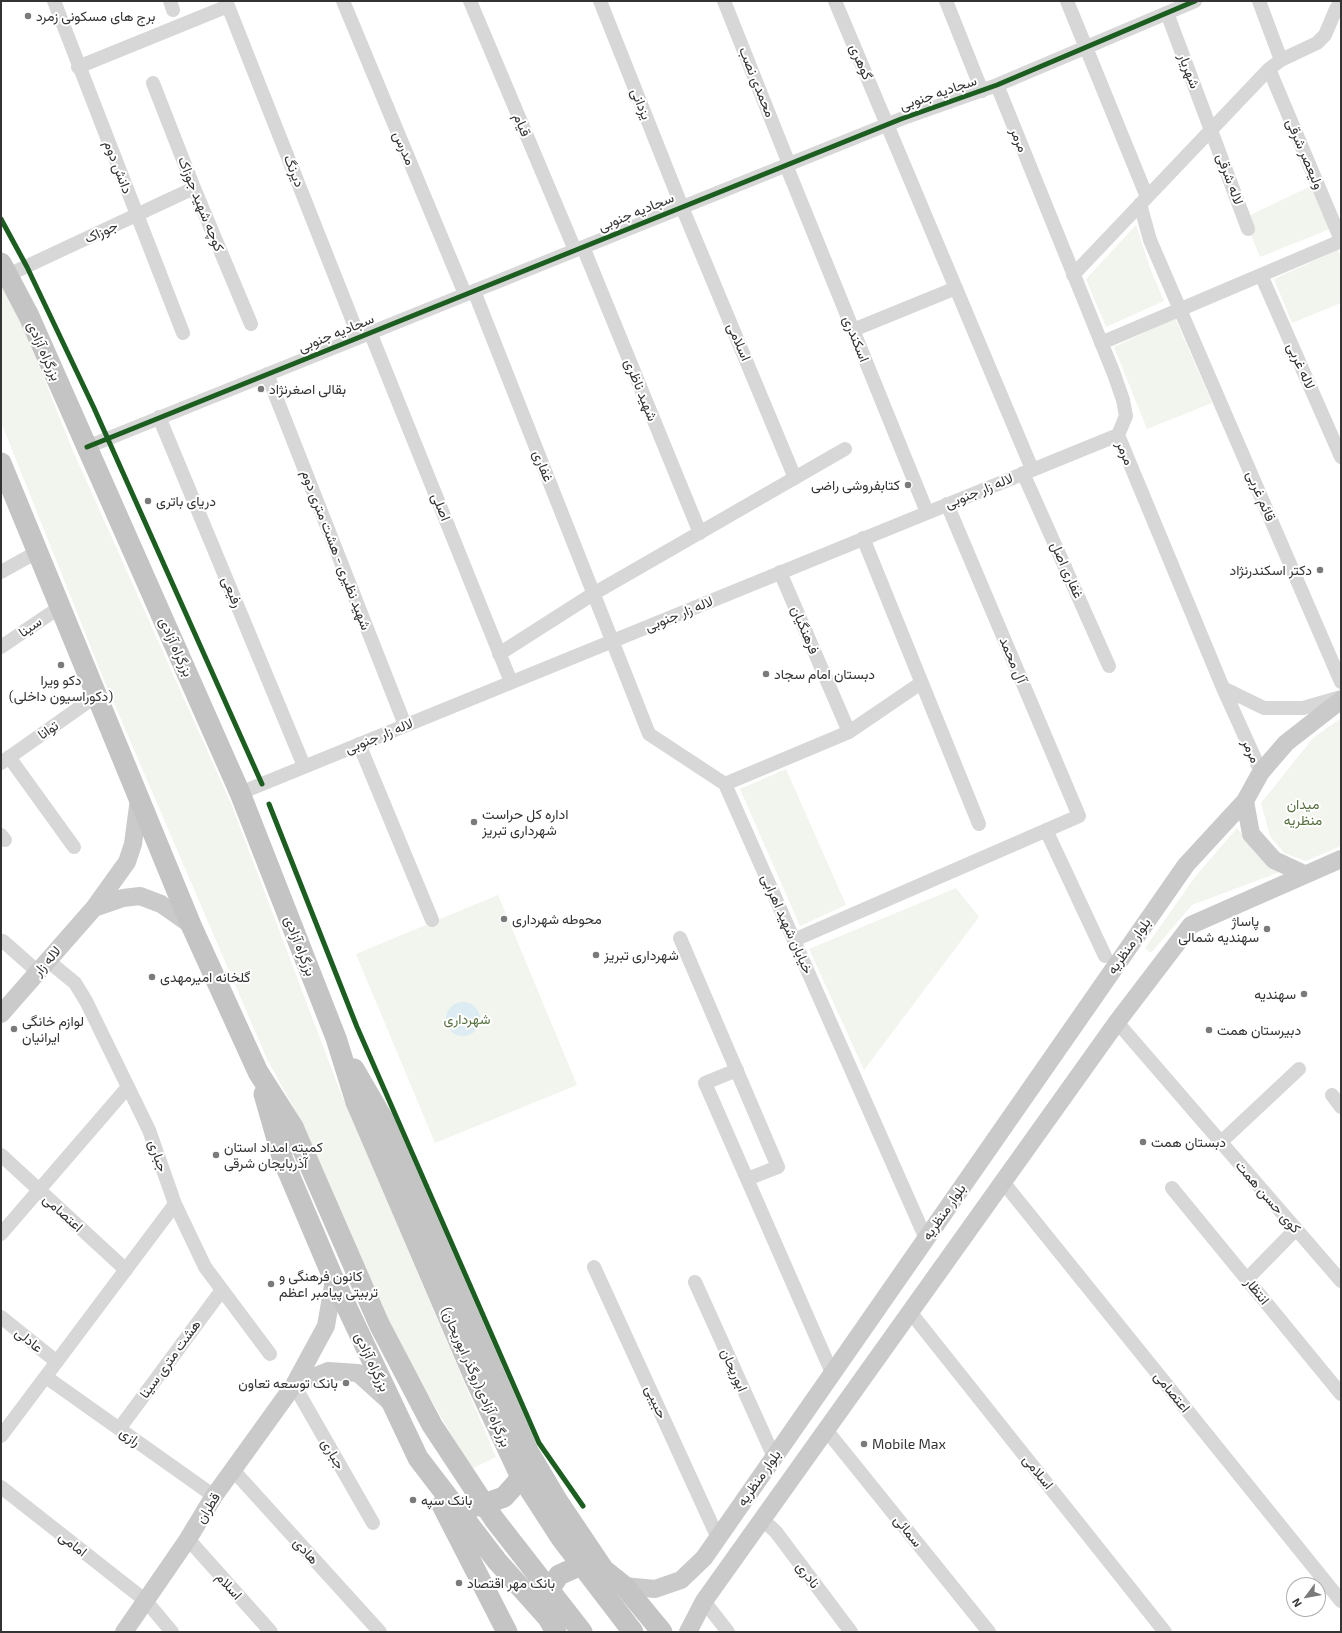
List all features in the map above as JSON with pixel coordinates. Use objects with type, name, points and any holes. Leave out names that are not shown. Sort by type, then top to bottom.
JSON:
[{"type":"highway","name":"بزرگراه آزادی","points":[[4,269],[29,316],[240,793],[336,1038],[356,1102]]},
{"type":"highway","name":"بزرگراه آزادی","points":[[1,463],[191,925],[258,1072],[293,1127],[379,1324],[432,1425],[494,1519],[582,1632]]},
{"type":"highway","name":"بزرگراه آزادی","points":[[336,1038],[383,1119],[528,1451],[557,1500],[604,1570]]},
{"type":"highway","name":"بزرگراه آزادی","points":[[258,1072],[283,1160],[334,1280],[418,1458],[497,1561],[552,1625]]},
{"type":"highway","name":"بزرگراه آزادی(روگذر ابوریحان)","points":[[356,1102],[475,1379],[519,1473],[561,1538],[633,1632]]},
{"type":"highway","points":[[452,1504],[479,1506],[504,1497],[521,1478],[528,1451]]},
{"type":"highway","points":[[418,1458],[507,1632]]},
{"type":"highway","points":[[552,1625],[546,1594],[559,1575],[579,1566],[604,1570],[624,1586],[662,1632]]},
{"type":"main road","name":"بلوار منظریه","points":[[624,1586],[655,1589],[681,1580],[704,1558],[1186,865],[1245,801],[1261,772],[1286,743],[1341,698]]},
{"type":"main road","name":"لاله زار","points":[[1,1014],[94,908],[127,862],[133,844],[139,799]]},
{"type":"main road","points":[[1245,801],[1251,834],[1274,860],[1304,874]]},
{"type":"main road","name":"بلوار منظریه","points":[[688,1632],[704,1601],[827,1431],[1117,1022],[1191,925],[1341,859]]},
{"type":"main road","name":"لاله زار","points":[[94,908],[123,898],[140,896],[161,904],[191,925]]},
{"type":"main road","name":"قطران","points":[[124,1632],[188,1539],[214,1496],[294,1385],[326,1326],[334,1280]]},
{"type":"main road","points":[[294,1385],[328,1371],[358,1374],[391,1402]]},
{"type":"street","name":"دانش دوم","points":[[54,1],[78,67],[183,333]]},
{"type":"street","name":"مدرس","points":[[343,1],[469,292]]},
{"type":"street","name":"قیام","points":[[470,1],[579,248]]},
{"type":"street","name":"یزدانی","points":[[600,1],[682,207]]},
{"type":"street","name":"محمدی نصب","points":[[724,1],[787,164]]},
{"type":"street","name":"گوهری","points":[[835,1],[956,288]]},
{"type":"street","points":[[946,1],[982,91]]},
{"type":"street","name":"قائم غربی","points":[[1067,1],[1087,47],[1144,200],[1150,240],[1341,682]]},
{"type":"street","name":"سجادیه جنوبی","points":[[87,447],[787,164],[888,124],[997,85],[1087,47],[1173,7],[1195,1]]},
{"type":"street","points":[[1259,1],[1281,60]]},
{"type":"street","name":"دیرنگ","points":[[78,67],[228,6],[365,335]]},
{"type":"street","name":"شهریار","points":[[1173,7],[1212,129]]},
{"type":"street","points":[[1073,275],[1269,69],[1281,60],[1317,43],[1325,35],[1339,11]]},
{"type":"street","name":"ولیعصر شرقی","points":[[1269,69],[1341,240]]},
{"type":"street","name":"کوچه شهید جوزاک","points":[[153,83],[194,188],[251,324]]},
{"type":"street","name":"مرمر","points":[[997,85],[1123,400],[1126,416],[1118,434],[1223,688],[1261,772]]},
{"type":"street","name":"لاله شرقی","points":[[1212,129],[1248,229]]},
{"type":"street","name":"اسکندری","points":[[787,164],[927,512]]},
{"type":"street","name":"جوزاک","points":[[4,269],[137,216],[194,188]]},
{"type":"street","name":"اسلامی","points":[[682,207],[795,478]]},
{"type":"street","points":[[1101,343],[1341,240]]},
{"type":"street","name":"شهید ناظری","points":[[579,248],[700,533]]},
{"type":"street","name":"لاله غربی","points":[[1261,275],[1341,458]]},
{"type":"street","points":[[853,330],[956,288]]},
{"type":"street","name":"غفاری اصل","points":[[956,288],[1028,471],[1109,666]]},
{"type":"street","name":"غفاری","points":[[469,292],[611,641]]},
{"type":"street","name":"اصلی","points":[[365,335],[511,682]]},
{"type":"street","name":"شهید نظیری - هشت متری دوم","points":[[268,374],[405,725]]},
{"type":"street","name":"رفیعی","points":[[159,418],[304,766]]},
{"type":"street","name":"لاله زار جنوبی","points":[[240,793],[1118,434]]},
{"type":"street","points":[[499,654],[593,594],[845,450]]},
{"type":"street","name":"آل محمد","points":[[947,504],[1079,816],[1046,830]]},
{"type":"street","points":[[863,538],[979,824]]},
{"type":"street","points":[[1,572],[37,552]]},
{"type":"street","name":"فرهنگیان","points":[[780,572],[849,732]]},
{"type":"street","name":"سینا","points":[[1,647],[60,607]]},
{"type":"street","points":[[611,641],[649,734],[725,784],[849,732],[921,683]]},
{"type":"street","points":[[1223,688],[1264,708],[1303,708],[1341,698]]},
{"type":"street","name":"توانا","points":[[5,760],[96,696]]},
{"type":"street","points":[[359,744],[432,920]]},
{"type":"street","points":[[5,760],[74,847]]},
{"type":"street","name":"خیابان شهید اهرابی","points":[[725,784],[926,1239]]},
{"type":"street","points":[[794,940],[1046,830],[1105,956]]},
{"type":"street","points":[[680,938],[778,1167],[747,1179]]},
{"type":"street","name":"جباری","points":[[3,941],[42,966],[75,983],[86,1000],[118,1064],[127,1088],[149,1130],[175,1204],[205,1267],[270,1354]]},
{"type":"street","name":"کوی حسن همت","points":[[1117,1022],[1341,1281]]},
{"type":"street","points":[[737,1070],[705,1083],[832,1373]]},
{"type":"street","points":[[1221,1142],[1299,1070]]},
{"type":"street","points":[[1,1234],[127,1088]]},
{"type":"street","points":[[1332,1095],[1341,1107]]},
{"type":"street","name":"اعتصامی","points":[[1,1155],[38,1191],[126,1270]]},
{"type":"street","name":"اعتصامی","points":[[1003,1182],[1341,1601]]},
{"type":"street","name":"انتظار","points":[[1172,1188],[1341,1394]]},
{"type":"street","points":[[1,1436],[175,1204]]},
{"type":"street","points":[[1247,1279],[1296,1229]]},
{"type":"street","name":"حبیبی","points":[[594,1267],[718,1538]]},
{"type":"street","name":"ابوریحان","points":[[696,1282],[774,1457]]},
{"type":"street","name":"هشت متری سینا","points":[[119,1429],[222,1290]]},
{"type":"street","name":"اسلامی","points":[[911,1313],[1166,1632]]},
{"type":"street","name":"عادلی","points":[[1,1317],[57,1362]]},
{"type":"street","name":"رازی","points":[[46,1377],[214,1496]]},
{"type":"street","name":"جباری","points":[[294,1385],[373,1523]]},
{"type":"street","name":"سمائی","points":[[827,1431],[989,1632]]},
{"type":"street","name":"هادی","points":[[233,1470],[380,1632]]},
{"type":"street","name":"امامی","points":[[1,1487],[146,1602],[172,1632]]},
{"type":"street","name":"نادری","points":[[763,1520],[776,1532],[851,1632]]},
{"type":"street","name":"اسلام","points":[[188,1539],[271,1632]]},
{"type":"street","points":[[704,1601],[728,1632]]},
{"type":"green space","points":[[1311,186],[1330,229],[1260,257],[1244,218]]},
{"type":"green space","points":[[1136,225],[1150,268],[1164,301],[1106,327],[1086,279]]},
{"type":"green space","points":[[1338,250],[1341,259],[1341,303],[1292,323],[1274,279]]},
{"type":"green space","points":[[1,285],[22,324],[73,451],[232,806],[340,1091],[496,1457],[471,1469],[388,1324],[296,1112],[267,1059],[104,680],[1,422]]},
{"type":"green space","points":[[1175,318],[1212,403],[1147,429],[1114,347]]},
{"type":"green space","name":"میدان منظریه","points":[[1341,718],[1341,846],[1306,861],[1284,853],[1270,836],[1261,803],[1313,738]]},
{"type":"green space","points":[[786,769],[846,905],[800,926],[740,789]]},
{"type":"green space","points":[[1237,828],[1248,843],[1280,872],[1192,905],[1151,953],[1145,948],[1195,877]]},
{"type":"green space","points":[[956,888],[979,917],[864,1070],[809,949]]},
{"type":"green space","name":"شهرداری","points":[[498,895],[577,1085],[435,1143],[356,954]]},
{"type":"shaded area","points":[[460,1002],[466,1002],[470,1003],[477,1009],[480,1019],[479,1026],[473,1033],[466,1036],[460,1036],[456,1035],[449,1029],[446,1022],[446,1016],[447,1012],[453,1005]]},
{"type":"cycle path","points":[[87,447],[901,119],[997,85],[1195,1]]},
{"type":"cycle path","points":[[1,219],[27,267],[94,408],[262,784]]},
{"type":"cycle path","points":[[269,804],[357,1027],[539,1443],[583,1506]]},
{"type":"place","name":"برج های مسکونی زمرد","points":[[28,16]]},
{"type":"place","name":"بقالی اصغرنژاد","points":[[261,389]]},
{"type":"place","name":"کتابفروشی راضی","points":[[908,485]]},
{"type":"place","name":"دریای باتری","points":[[148,501]]},
{"type":"place","name":"دكتر اسكندرنژاد","points":[[1320,570]]},
{"type":"place","name":"دکو ویرا (دکوراسیون داخلی)","points":[[61,665]]},
{"type":"place","name":"دبستان امام سجاد","points":[[766,674]]},
{"type":"place","name":"اداره کل حراست شهرداری تبریز","points":[[474,822]]},
{"type":"place","name":"محوطه شهرداری","points":[[504,919]]},
{"type":"place","name":"پاساژ سهندیه شمالی","points":[[1267,929]]},
{"type":"place","name":"شهرداری تبریز","points":[[596,955]]},
{"type":"place","name":"گلخانه امیرمهدی","points":[[152,977]]},
{"type":"place","name":"سهندیه","points":[[1304,994]]},
{"type":"place","name":"لوازم خانگی ایرانیان","points":[[14,1029]]},
{"type":"place","name":"دبیرستان همت","points":[[1209,1030]]},
{"type":"place","name":"دبستان همت","points":[[1143,1142]]},
{"type":"place","name":"کمیته امداد استان آذربایجان شرقی","points":[[216,1155]]},
{"type":"place","name":"کانون فرهنگی و تربیتی پیامبر اعظم","points":[[271,1284]]},
{"type":"place","name":"بانک توسعه تعاون","points":[[346,1383]]},
{"type":"place","name":"Mobile Max","points":[[864,1444]]},
{"type":"place","name":"بانک سپه","points":[[413,1500]]},
{"type":"place","name":"بانک مهر اقتصاد","points":[[459,1583]]}]
